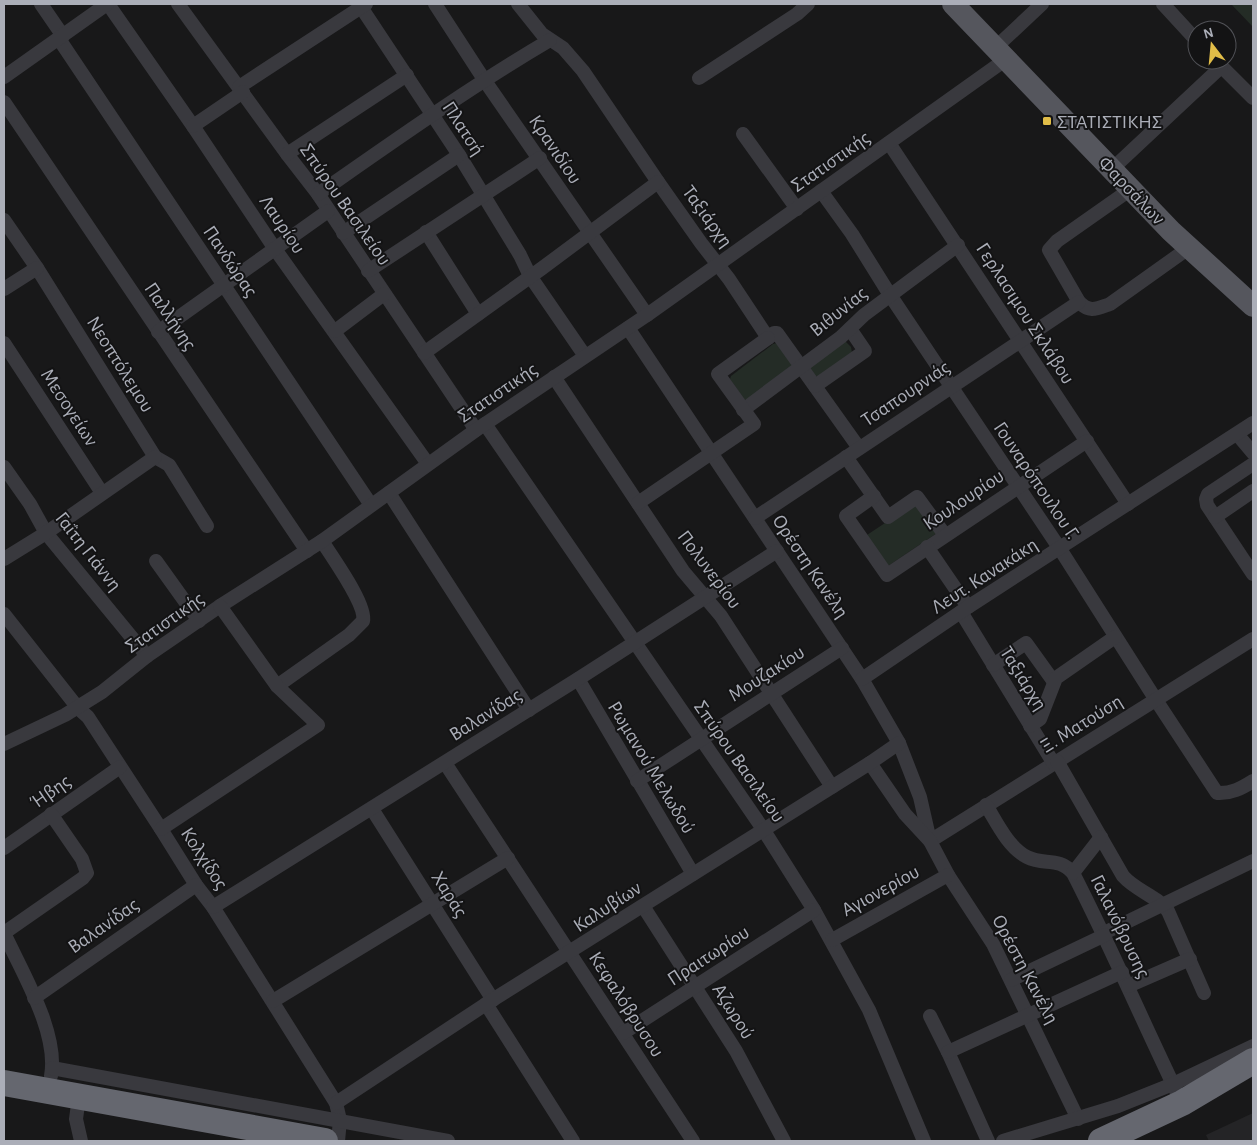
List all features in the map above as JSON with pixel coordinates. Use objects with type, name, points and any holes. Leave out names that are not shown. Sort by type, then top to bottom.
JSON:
[{"type":"highway","points":[[1101,1141],[1177,1093],[1253,1061]]},
{"type":"highway","points":[[1177,1093],[1253,1076]]},
{"type":"highway","points":[[4,1083],[50,1080],[79,1097],[325,1141]]},
{"type":"main road","name":"Φαρσάλων","points":[[953,4],[1112,170],[1253,306]]},
{"type":"street","name":"Πανδώρας","points":[[41,4],[223,285],[371,506]]},
{"type":"street","points":[[6,72],[61,37],[107,4]]},
{"type":"street","name":"Λαυρίου","points":[[107,4],[193,126],[275,249],[428,464]]},
{"type":"street","name":"Σπύρου Βασιλείου","points":[[178,4],[286,154],[318,194],[424,353],[481,427],[634,643],[763,830],[832,940],[869,1010],[924,1141]]},
{"type":"street","name":"Κρανιδίου","points":[[435,4],[485,81],[647,314]]},
{"type":"street","name":"Ταξιάρχη","points":[[518,4],[542,34],[563,48],[583,71],[658,182],[718,264],[768,338]]},
{"type":"street","points":[[699,78],[797,14],[808,4]]},
{"type":"street","name":"Στατιστικής","points":[[4,744],[78,708],[102,692],[147,656],[220,606],[322,541],[428,464],[628,328],[797,209],[889,143],[1000,54],[1042,4]]},
{"type":"street","points":[[1163,4],[1187,30]]},
{"type":"street","points":[[193,126],[362,5]]},
{"type":"street","name":"Πλατσή","points":[[362,5],[431,115],[459,155],[520,255],[530,276],[585,356]]},
{"type":"street","points":[[318,194],[431,115],[550,40]]},
{"type":"street","points":[[1112,170],[1212,70]]},
{"type":"street","points":[[1224,70],[1253,98]]},
{"type":"street","points":[[286,154],[407,75]]},
{"type":"street","name":"Παλλήνης","points":[[4,102],[307,551]]},
{"type":"street","points":[[743,134],[797,209]]},
{"type":"street","name":"Γερλασιμου Σκλάβου","points":[[889,143],[1128,504]]},
{"type":"street","points":[[343,233],[459,155]]},
{"type":"street","points":[[368,271],[540,158]]},
{"type":"street","points":[[424,353],[658,182]]},
{"type":"street","points":[[1131,189],[1056,241],[1049,250],[1079,302],[1085,308],[1096,310],[1110,304],[1190,247]]},
{"type":"street","name":"Γουναρόπουλου Γ.","points":[[821,191],[852,234],[950,387],[1060,549],[1217,793],[1227,794],[1253,781]]},
{"type":"street","points":[[158,332],[328,210]]},
{"type":"street","name":"Νεοπτόλεμου","points":[[4,220],[37,268],[155,457],[169,465],[207,526]]},
{"type":"street","points":[[426,232],[478,314]]},
{"type":"street","name":"Βιθυνίας","points":[[744,410],[850,329],[864,315],[958,245]]},
{"type":"street","points":[[4,289],[37,268]]},
{"type":"street","points":[[334,331],[384,294]]},
{"type":"street","name":"Τσαπουρνιάς","points":[[755,518],[1079,302]]},
{"type":"street","name":"Ορέστη Κανέλη","points":[[628,328],[862,679],[899,743],[920,797],[930,841]]},
{"type":"street","points":[[815,386],[865,351],[850,329]]},
{"type":"street","points":[[638,503],[754,424],[718,374],[774,333],[777,333],[860,448]]},
{"type":"street","name":"Μεσογείων","points":[[4,343],[102,493]]},
{"type":"street","name":"Πολυνερίου","points":[[554,377],[683,571],[721,616],[832,787]]},
{"type":"street","name":"Λευτ. Κανακάκη","points":[[862,679],[964,610],[1253,423]]},
{"type":"street","points":[[1237,434],[1253,453]]},
{"type":"street","name":"Κουλουρίου","points":[[874,496],[846,516],[887,575],[1087,441]]},
{"type":"street","points":[[4,559],[46,533],[155,457]]},
{"type":"street","points":[[846,457],[888,517],[917,497],[945,535]]},
{"type":"street","points":[[1253,464],[1208,494],[1206,502],[1253,574]]},
{"type":"street","name":"Γαΐτη Γιάννη","points":[[4,467],[30,504],[46,533],[147,656]]},
{"type":"street","points":[[1215,517],[1253,491]]},
{"type":"street","points":[[389,493],[529,710]]},
{"type":"street","points":[[276,686],[350,635],[363,621],[364,614],[354,591],[322,541]]},
{"type":"street","name":"Ταξιάρχη","points":[[927,547],[964,610],[993,665],[1030,726],[1055,762],[1118,867],[1128,882],[1164,905]]},
{"type":"street","name":"Βαλανίδας","points":[[213,907],[529,710],[777,551]]},
{"type":"street","points":[[156,561],[198,621]]},
{"type":"street","points":[[161,828],[318,725],[276,686],[220,606]]},
{"type":"street","name":"Κολχίδος","points":[[4,614],[78,708],[88,717],[273,1001],[336,1103],[340,1120],[338,1141]]},
{"type":"street","points":[[1030,726],[1040,719],[1058,676],[1115,637]]},
{"type":"street","name":"Ξ. Ματούση","points":[[930,841],[1253,639]]},
{"type":"street","points":[[993,665],[1026,643],[1054,682]]},
{"type":"street","name":"Μουζακίου","points":[[637,782],[842,648]]},
{"type":"street","name":"Ρωμανού Μελωδού","points":[[578,679],[637,782],[693,874]]},
{"type":"street","name":"Καλυβίων","points":[[336,1103],[490,1002],[899,743]]},
{"type":"street","name":"Κεφαλόβρυσου","points":[[445,763],[693,1141]]},
{"type":"street","name":"Ορέστη Κανέλη","points":[[870,763],[905,814],[930,841],[948,875],[990,937],[1078,1119]]},
{"type":"street","name":"Ήβης","points":[[4,848],[120,767]]},
{"type":"street","name":"Γαλανόβρυσης","points":[[986,805],[1010,843],[1019,852],[1034,860],[1060,863],[1073,873],[1105,934],[1177,1093]]},
{"type":"street","name":"Χαράς","points":[[372,808],[433,904],[573,1141]]},
{"type":"street","points":[[52,814],[82,860],[87,873],[84,878],[4,933],[34,998],[50,1041],[52,1054],[50,1080],[175,1092],[340,1120],[448,1141]]},
{"type":"street","points":[[1073,873],[1101,837]]},
{"type":"street","points":[[273,1001],[508,858]]},
{"type":"street","points":[[1011,980],[1253,861]]},
{"type":"street","name":"Αγιονερίου","points":[[832,940],[948,875]]},
{"type":"street","name":"Βαλανίδας","points":[[34,998],[196,885]]},
{"type":"street","points":[[1164,905],[1204,992]]},
{"type":"street","name":"Αζωρού","points":[[643,906],[748,1073],[784,1141]]},
{"type":"street","name":"Πραιτωρίου","points":[[623,1033],[814,910]]},
{"type":"street","points":[[1128,986],[1190,959]]},
{"type":"street","points":[[948,1052],[1122,972]]},
{"type":"street","points":[[930,1016],[988,1141]]},
{"type":"street","points":[[1003,1141],[1177,1093],[1253,1046]]},
{"type":"street","points":[[79,1097],[76,1119],[81,1141]]},
{"type":"shaded area","points":[[1231,4],[1253,4],[1253,27]]},
{"type":"shaded area","points":[[845,341],[851,347],[852,353],[819,376],[814,376],[809,366]]},
{"type":"shaded area","points":[[777,343],[792,367],[747,400],[744,399],[730,379],[731,376],[773,344]]},
{"type":"shaded area","points":[[915,503],[937,533],[885,568],[864,537]]},
{"type":"shaded area","points":[[1253,1113],[1253,1141],[1209,1141],[1206,1135]]},
{"type":"place","name":"ΣΤΑΤΙΣΤΙΚΗΣ","points":[[1047,121]]}]
